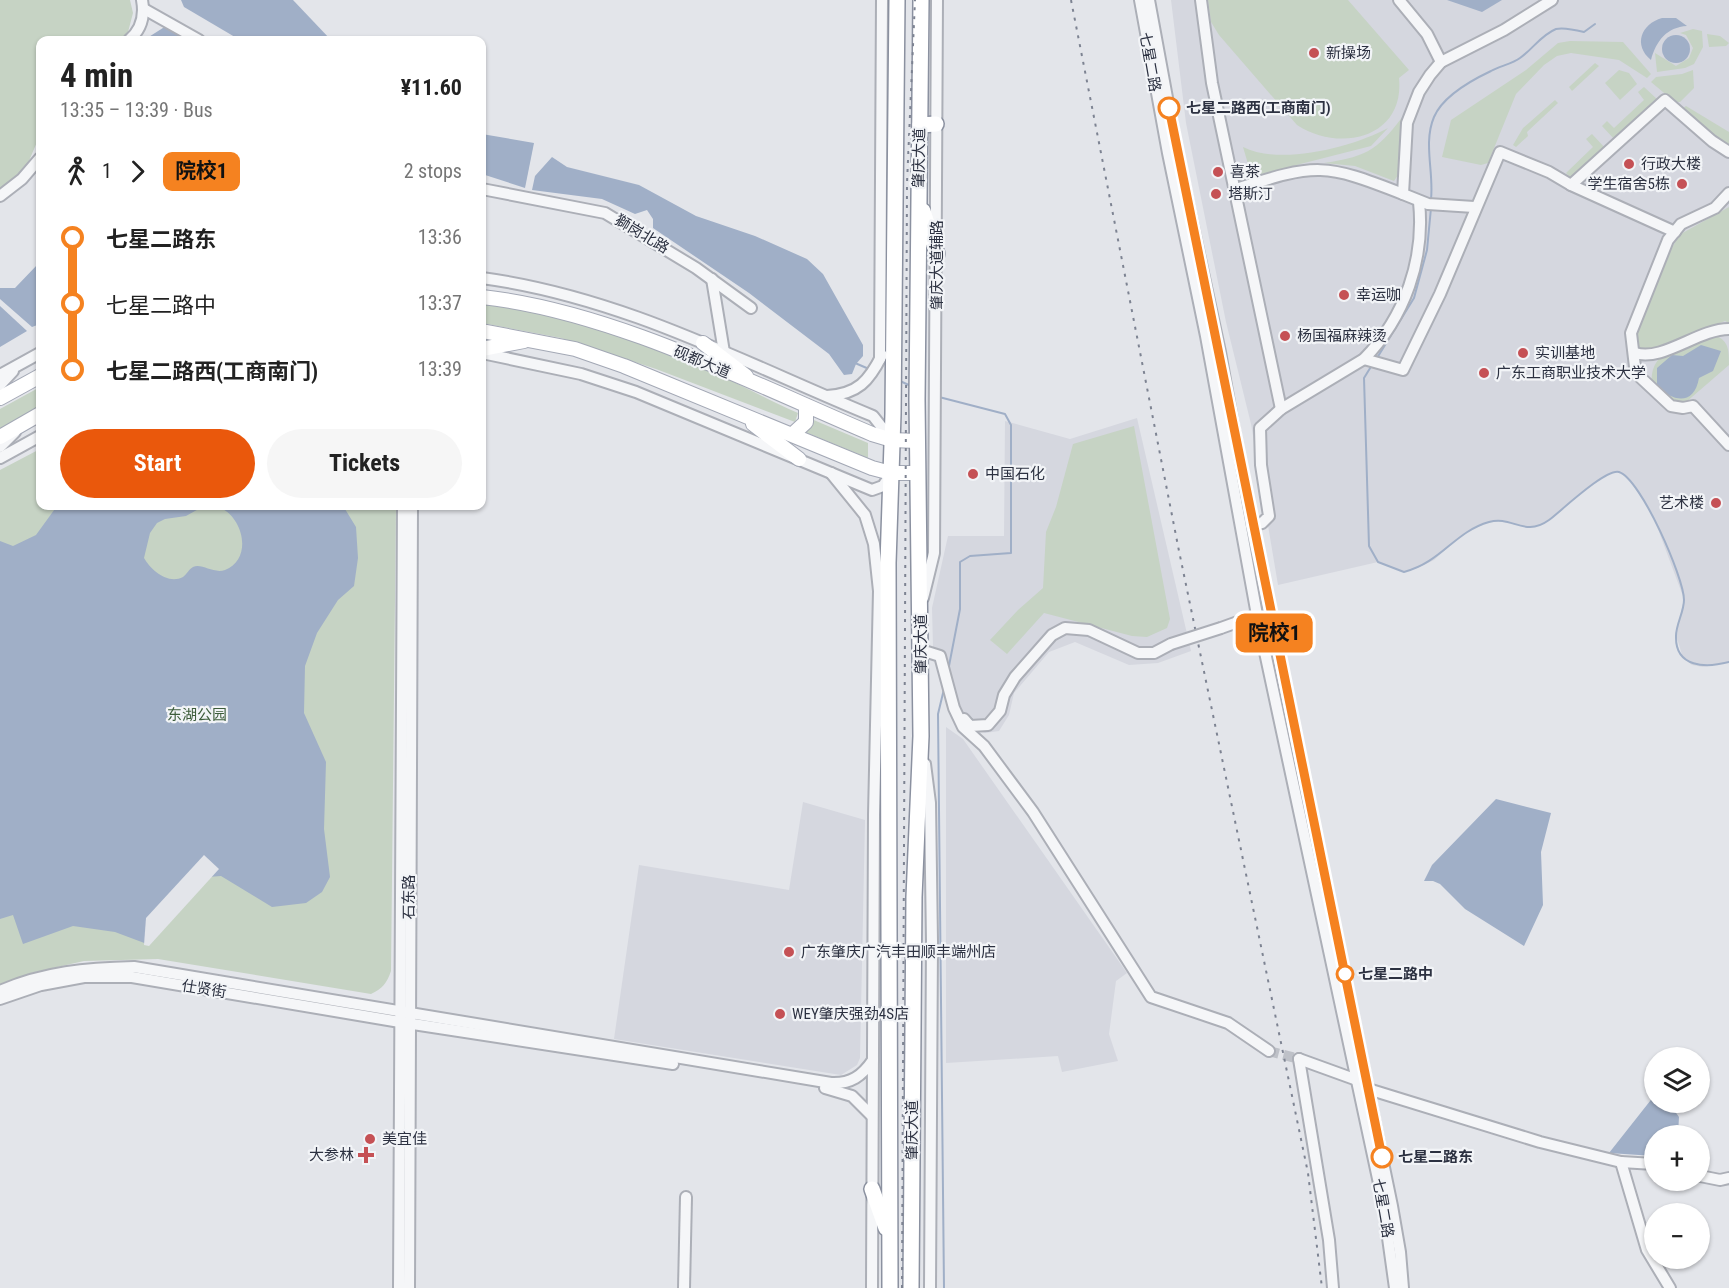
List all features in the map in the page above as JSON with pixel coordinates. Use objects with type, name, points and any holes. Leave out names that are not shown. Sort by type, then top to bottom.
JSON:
[{"type":"highway","name":"肇庆大道","points":[[890,1288],[888,563],[894,389],[887,361],[894,333],[897,0]]},
{"type":"highway","name":"肇庆大道","points":[[912,1288],[914,897],[921,736],[917,372],[921,0]]},
{"type":"highway","points":[[920,125],[936,124]]},
{"type":"highway","points":[[919,200],[937,254]]},
{"type":"highway","points":[[872,1189],[890,1240]]},
{"type":"main road","name":"砚都大道","points":[[486,298],[590,320],[656,343],[892,440],[917,441]]},
{"type":"main road","points":[[486,332],[532,339],[624,366],[872,468],[891,473],[917,473]]},
{"type":"main road","points":[[486,350],[532,339]]},
{"type":"main road","points":[[703,343],[762,388]]},
{"type":"main road","points":[[0,398],[36,378]]},
{"type":"main road","points":[[793,434],[806,422],[806,406]]},
{"type":"main road","points":[[739,413],[799,459]]},
{"type":"main road","points":[[0,437],[36,416]]},
{"type":"street","points":[[824,396],[849,393],[871,377],[887,361],[882,294],[882,0]]},
{"type":"street","name":"肇庆大道辅路","points":[[921,607],[934,553],[937,0]]},
{"type":"street","name":"七星二路","points":[[1140,0],[1168,153],[1211,335],[1368,1089],[1401,1252],[1403,1288]]},
{"type":"street","name":"七星二路","points":[[1149,0],[1211,335],[1257,615],[1383,1202],[1395,1288]]},
{"type":"street","points":[[1201,0],[1212,83],[1281,409]]},
{"type":"street","points":[[1399,0],[1427,34],[1441,62]]},
{"type":"street","points":[[1403,194],[1407,123],[1419,92],[1441,62],[1504,30],[1552,0]]},
{"type":"street","points":[[133,36],[137,32],[141,3],[193,36]]},
{"type":"street","points":[[1571,185],[1665,100],[1712,141],[1729,152]]},
{"type":"street","points":[[1364,359],[1403,370],[1440,294],[1474,207],[1500,152],[1549,172],[1571,185],[1675,232]]},
{"type":"street","points":[[0,196],[27,174],[36,163]]},
{"type":"street","points":[[1236,189],[1292,171],[1322,168],[1357,175],[1424,203],[1474,207]]},
{"type":"street","name":"獅岗北路","points":[[486,190],[605,213],[712,279],[752,308]]},
{"type":"street","points":[[1729,193],[1715,208],[1681,224],[1668,240],[1631,333],[1635,368],[1641,378],[1671,405],[1683,408],[1693,406],[1729,445]]},
{"type":"street","points":[[1251,525],[1262,523],[1269,516],[1261,465],[1260,428],[1281,409],[1364,359],[1375,348],[1408,289],[1417,264],[1424,203]]},
{"type":"street","points":[[486,279],[600,303],[651,320],[873,416],[892,440]]},
{"type":"street","points":[[712,279],[724,352]]},
{"type":"street","points":[[882,294],[894,333]]},
{"type":"street","points":[[1635,353],[1650,355],[1716,329],[1729,329]]},
{"type":"street","points":[[486,352],[581,374],[636,392],[872,490],[883,486],[891,473]]},
{"type":"street","points":[[0,375],[36,355]]},
{"type":"street","points":[[0,385],[24,361]]},
{"type":"street","points":[[0,447],[25,422]]},
{"type":"street","points":[[0,458],[36,438]]},
{"type":"street","points":[[831,473],[865,514],[874,544],[879,591],[872,1288]]},
{"type":"street","name":"石东路","points":[[403,510],[405,1017],[409,1288]]},
{"type":"street","name":"石东路","points":[[399,1288],[412,510]]},
{"type":"street","points":[[888,563],[879,591],[888,622]]},
{"type":"street","points":[[954,708],[970,726],[988,725],[1000,711],[1004,695],[1016,677],[1052,635],[1065,628],[1089,630],[1138,653],[1154,653],[1172,644],[1257,615]]},
{"type":"street","points":[[921,650],[940,656],[954,708],[963,727],[984,746],[1033,812],[1151,997],[1228,1023],[1269,1051]]},
{"type":"street","points":[[921,736],[930,803],[933,942],[930,1288]]},
{"type":"street","points":[[0,991],[40,976],[82,968],[134,967],[405,1017],[833,1089],[858,1100],[872,1116]]},
{"type":"street","name":"仕贤街","points":[[0,999],[41,985],[84,977],[132,977],[405,1017]]},
{"type":"street","points":[[405,1017],[831,1083],[844,1083],[858,1077],[873,1060]]},
{"type":"street","points":[[1333,1288],[1329,1240],[1299,1059],[1357,1080]]},
{"type":"street","points":[[1368,1089],[1540,1142],[1621,1162],[1644,1163]]},
{"type":"street","points":[[1621,1162],[1647,1250],[1670,1288]]},
{"type":"street","points":[[1710,1178],[1719,1180],[1729,1178]]},
{"type":"street","points":[[684,1288],[686,1197]]},
{"type":"shaded area","name":"广东工商职业技术大学","points":[[1171,0],[1729,0],[1729,662],[1703,667],[1692,665],[1683,658],[1676,635],[1684,599],[1652,513],[1628,478],[1620,472],[1612,472],[1598,481],[1542,525],[1529,528],[1501,520],[1488,522],[1463,534],[1434,560],[1420,567],[1404,572],[1378,562],[1278,585],[1251,424],[1226,322],[1186,123]]},
{"type":"shaded area","points":[[1137,418],[1191,651],[1158,663],[1129,665],[1075,642],[1049,652],[1014,693],[1009,715],[999,731],[985,733],[974,730],[956,710],[933,647],[932,608],[948,536],[1004,536],[1005,421],[1070,439]]},
{"type":"shaded area","points":[[946,727],[963,739],[1127,973],[1116,981],[1109,1034],[1118,1061],[1062,1072],[1058,1056],[946,1063]]},
{"type":"shaded area","points":[[803,802],[865,820],[860,1058],[857,1065],[841,1075],[614,1039],[639,865],[789,890]]},
{"type":"green space","points":[[0,0],[130,0],[133,13],[127,36],[36,36],[36,144],[23,175],[0,189]]},
{"type":"green space","name":"新操场","points":[[1208,0],[1348,0],[1409,70],[1399,78],[1398,98],[1392,115],[1381,127],[1350,138],[1332,138],[1297,125],[1219,35],[1211,22]]},
{"type":"green space","points":[[1693,29],[1702,31],[1703,47],[1694,64],[1685,68],[1657,72],[1655,53],[1676,66],[1689,58],[1693,48],[1686,35],[1680,33]]},
{"type":"green space","points":[[1707,34],[1720,36],[1729,43],[1726,46],[1709,47]]},
{"type":"green space","points":[[1570,41],[1623,42],[1651,74],[1647,78],[1619,60],[1571,53],[1557,56],[1544,65],[1516,94],[1488,163],[1481,165],[1442,157],[1451,120],[1526,70],[1558,43]]},
{"type":"green space","points":[[1595,63],[1599,66],[1572,91],[1569,87]]},
{"type":"green space","points":[[1619,70],[1629,73],[1637,84],[1620,100],[1605,83]]},
{"type":"green space","points":[[1693,70],[1694,88],[1680,102],[1675,102],[1651,82],[1656,77],[1682,74]]},
{"type":"green space","points":[[1644,87],[1658,100],[1615,140],[1602,126],[1607,121],[1614,128],[1644,100],[1638,92]]},
{"type":"green space","points":[[1555,100],[1558,103],[1527,132],[1528,136],[1516,147],[1513,145],[1523,128]]},
{"type":"green space","points":[[1686,106],[1729,132],[1729,147],[1715,139],[1682,109]]},
{"type":"green space","points":[[1407,111],[1401,135],[1400,172],[1394,181],[1355,166],[1324,163],[1353,157],[1373,148],[1389,134]]},
{"type":"green space","points":[[1388,128],[1371,146],[1257,175],[1251,174],[1243,147],[1276,155],[1316,152],[1356,142]]},
{"type":"green space","points":[[1592,134],[1606,149],[1572,179],[1566,173],[1593,147],[1586,139]]},
{"type":"green space","points":[[1729,207],[1729,323],[1725,321],[1646,351],[1635,344],[1637,335],[1664,263],[1679,235]]},
{"type":"green space","points":[[486,305],[545,315],[638,342],[728,379],[798,413],[795,422],[656,369],[561,338],[486,324]]},
{"type":"green space","points":[[1716,336],[1724,341],[1727,347],[1729,365],[1685,403],[1673,402],[1652,383],[1653,371],[1664,354],[1684,345]]},
{"type":"green space","points":[[36,389],[36,410],[0,430],[0,409]]},
{"type":"green space","points":[[809,418],[868,443],[868,458],[805,432]]},
{"type":"green space","points":[[1134,426],[1170,619],[1167,628],[1147,637],[1132,636],[1044,613],[1007,654],[990,640],[1018,610],[1043,588],[1046,532],[1056,507],[1073,444]]},
{"type":"green space","name":"东湖公园","points":[[36,451],[36,510],[396,510],[391,971],[384,985],[375,992],[371,994],[158,959],[84,961],[31,973],[0,984],[0,470]]},
{"type":"water","points":[[181,0],[293,0],[327,36],[233,36],[184,7]]},
{"type":"water","points":[[1447,0],[1502,0],[1482,12]]},
{"type":"water","points":[[1662,18],[1676,18],[1687,26],[1674,29],[1663,36],[1651,60],[1642,48],[1642,36],[1649,25]]},
{"type":"water","points":[[166,26],[184,36],[150,36]]},
{"type":"water","points":[[1676,35],[1686,39],[1690,49],[1686,59],[1676,63],[1666,59],[1662,49],[1666,39]]},
{"type":"water","points":[[486,135],[534,143],[525,188],[486,175]]},
{"type":"water","points":[[552,157],[567,167],[639,185],[696,216],[755,236],[807,259],[823,274],[863,345],[863,356],[856,364],[852,374],[844,375],[829,354],[749,293],[653,228],[653,219],[647,210],[635,214],[602,199],[532,190],[535,176]]},
{"type":"water","points":[[36,266],[36,326],[32,327],[0,299],[0,288],[15,288]]},
{"type":"water","points":[[0,306],[27,331],[0,347]]},
{"type":"water","points":[[1701,345],[1721,351],[1713,371],[1699,378],[1693,393],[1688,397],[1676,398],[1657,386],[1657,368],[1672,355],[1683,356]]},
{"type":"water","name":"东湖公园","points":[[54,510],[197,510],[186,516],[165,519],[157,523],[150,533],[144,558],[160,575],[177,579],[196,566],[216,571],[225,570],[240,556],[242,546],[238,526],[224,510],[346,510],[356,527],[358,558],[354,586],[338,600],[317,633],[305,666],[304,713],[326,762],[324,829],[330,877],[322,892],[306,903],[272,907],[221,876],[208,877],[147,944],[115,932],[73,926],[23,944],[13,915],[0,919],[0,541],[13,546],[36,535]]},
{"type":"water","points":[[1496,799],[1551,813],[1541,852],[1543,905],[1524,946],[1465,909],[1440,884],[1424,881],[1432,865]]},
{"type":"water","points":[[1644,1109],[1644,1113],[1676,1113],[1679,1117],[1679,1125],[1644,1125],[1644,1155],[1609,1153]]},
{"type":"pier","points":[[204,855],[219,869],[149,946],[144,945],[146,918]]},
{"type":"waterway","points":[[1431,199],[1429,137],[1434,117],[1444,102],[1475,79],[1520,58],[1541,38],[1556,29],[1584,32],[1595,24]]},
{"type":"waterway","points":[[1377,358],[1414,298],[1427,250],[1431,208]]},
{"type":"waterway","points":[[855,363],[869,369]]},
{"type":"waterway","points":[[1372,365],[1364,378],[1369,546],[1378,562],[1404,572],[1428,561],[1466,533],[1489,522],[1505,521],[1525,527],[1540,525],[1594,483],[1619,472],[1628,479],[1649,510],[1677,572],[1684,600],[1676,636],[1677,647],[1681,654],[1686,660],[1702,665],[1729,662]]},
{"type":"waterway","points":[[900,381],[911,386]]},
{"type":"waterway","points":[[939,397],[1005,414],[1011,425],[1011,553],[970,556],[960,562],[960,609],[948,671]]},
{"type":"waterway","points":[[944,689],[938,714],[944,1288]]},
{"type":"tunnel","points":[[1269,1051],[1299,1059]]},
{"type":"railway","points":[[902,1288],[907,183],[915,0]]},
{"type":"railway","points":[[1071,0],[1179,551],[1308,1173],[1322,1288]]},
{"type":"bus line","name":"院校1","points":[[1169,108],[1220,352],[1251,525],[1382,1157]]},
{"type":"place","name":"新操场","points":[[1314,53]]},
{"type":"place","name":"七星二路西(工商南门)","points":[[1169,108]]},
{"type":"place","name":"行政大楼","points":[[1629,164]]},
{"type":"place","name":"喜茶","points":[[1218,172]]},
{"type":"place","name":"学生宿舍5栋","points":[[1682,184]]},
{"type":"place","name":"塔斯汀","points":[[1216,194]]},
{"type":"place","name":"幸运咖","points":[[1344,295]]},
{"type":"place","name":"杨国福麻辣烫","points":[[1285,336]]},
{"type":"place","name":"实训基地","points":[[1523,353]]},
{"type":"place","name":"广东工商职业技术大学","points":[[1484,373]]},
{"type":"place","name":"中国石化","points":[[973,474]]},
{"type":"place","name":"艺术楼","points":[[1716,503]]},
{"type":"place","name":"广东肇庆广汽丰田顺丰端州店","points":[[789,952]]},
{"type":"place","name":"七星二路中","points":[[1345,974]]},
{"type":"place","name":"WEY肇庆强劲4S店","points":[[780,1014]]},
{"type":"place","name":"美宜佳","points":[[370,1139]]},
{"type":"place","name":"大参林","points":[[366,1155]]},
{"type":"place","name":"七星二路东","points":[[1382,1157]]}]
